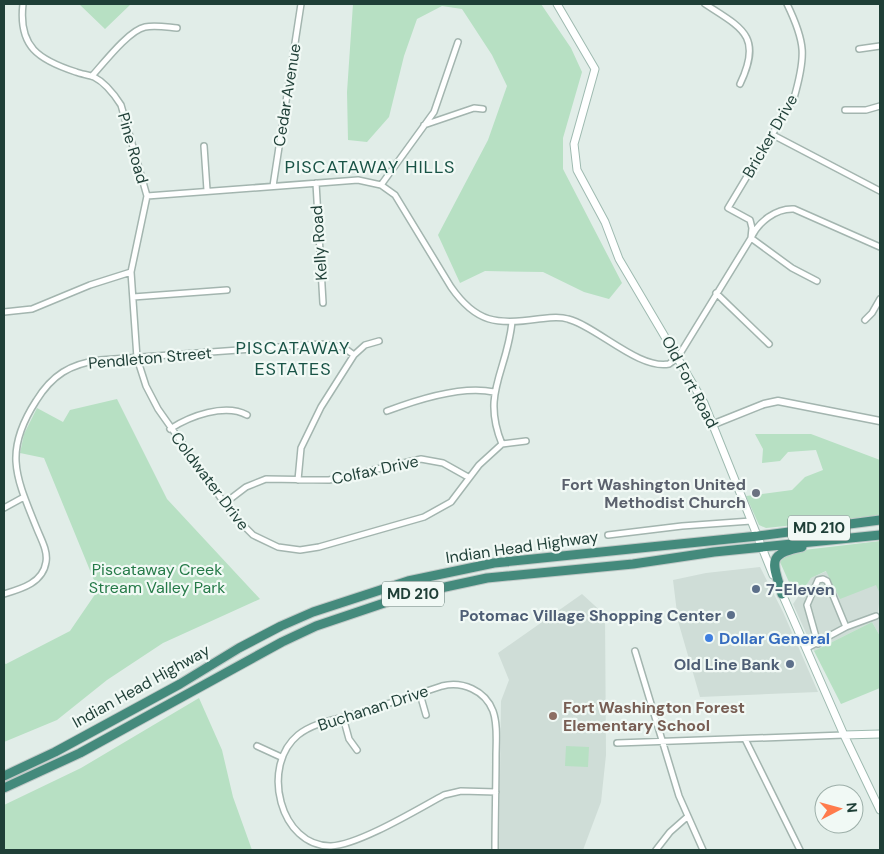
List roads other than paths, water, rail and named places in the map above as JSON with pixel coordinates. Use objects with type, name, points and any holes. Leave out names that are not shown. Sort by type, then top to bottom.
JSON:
[{"type":"highway","name":"Indian Head Highway","points":[[4,776],[55,752],[180,684],[265,634],[308,614],[380,590],[436,574],[494,563],[758,536],[880,520]]},
{"type":"highway","name":"Indian Head Highway","points":[[4,788],[80,753],[282,642],[316,626],[408,595],[487,578],[633,564],[762,546],[880,535]]},
{"type":"highway","points":[[782,594],[774,564],[781,552],[864,536]]},
{"type":"main road","name":"Old Fort Road","points":[[557,4],[595,69],[574,144],[577,170],[606,222],[619,259],[678,357],[714,424],[751,521],[782,594],[844,735],[880,810]]},
{"type":"main road","points":[[844,735],[880,734]]},
{"type":"street","name":"Pine Road","points":[[24,4],[23,24],[26,36],[36,54],[60,67],[92,76],[107,87],[121,105],[147,196]]},
{"type":"street","name":"Cedar Avenue","points":[[273,186],[301,4]]},
{"type":"street","points":[[707,4],[735,22],[747,40],[749,61],[740,84]]},
{"type":"street","name":"Bricker Drive","points":[[751,238],[752,228],[750,220],[728,208],[794,98],[802,64],[800,31],[787,4]]},
{"type":"street","points":[[92,76],[140,28],[151,26],[176,28]]},
{"type":"street","points":[[381,185],[438,104],[458,42]]},
{"type":"street","points":[[860,49],[880,46]]},
{"type":"street","points":[[846,110],[866,110],[880,106]]},
{"type":"street","points":[[424,125],[474,108],[483,109]]},
{"type":"street","points":[[773,135],[880,191]]},
{"type":"street","points":[[204,146],[207,190]]},
{"type":"street","points":[[147,196],[358,180],[381,185],[398,200],[459,299],[482,318],[512,322],[550,317],[564,318],[582,325],[620,349],[654,363],[669,364],[678,357],[758,225],[778,212],[791,209],[804,213],[880,247]]},
{"type":"street","name":"Kelly Road","points":[[316,183],[323,302]]},
{"type":"street","name":"Coldwater Drive","points":[[147,196],[131,272],[137,358],[151,396],[170,428],[239,522],[260,540],[278,547],[300,550],[319,547],[424,518],[451,502],[468,477],[502,444]]},
{"type":"street","points":[[751,238],[785,264],[817,282]]},
{"type":"street","points":[[4,312],[32,309],[90,285],[131,272]]},
{"type":"street","points":[[133,297],[227,290]]},
{"type":"street","points":[[716,293],[769,344]]},
{"type":"street","points":[[865,320],[872,314],[880,299]]},
{"type":"street","points":[[512,322],[508,348],[494,392],[494,420],[502,444],[526,441]]},
{"type":"street","points":[[298,480],[298,462],[305,438],[354,355],[365,345],[379,341]]},
{"type":"street","name":"Pendleton Street","points":[[4,594],[31,584],[39,577],[46,563],[46,552],[24,497],[15,464],[16,448],[26,417],[46,385],[57,374],[77,364],[100,360],[321,344],[343,347],[354,355]]},
{"type":"street","points":[[387,411],[430,398],[474,389],[494,392]]},
{"type":"street","points":[[714,424],[764,404],[778,401],[880,421]]},
{"type":"street","points":[[170,428],[198,414],[235,411],[248,415]]},
{"type":"street","name":"Colfax Drive","points":[[224,503],[246,487],[260,480],[277,478],[298,480],[341,479],[421,460],[443,463],[468,477]]},
{"type":"street","points":[[4,508],[24,497]]},
{"type":"street","points":[[608,535],[682,526],[751,521]]},
{"type":"street","points":[[818,644],[807,605],[818,580],[823,578],[827,581],[846,627]]},
{"type":"street","points":[[807,648],[818,644],[846,627],[876,616]]},
{"type":"street","points":[[635,651],[687,817],[703,850]]},
{"type":"street","name":"Buchanan Drive","points":[[281,757],[292,741],[306,730],[343,717],[454,684],[474,690],[484,697],[492,708],[496,722],[494,850]]},
{"type":"street","points":[[420,694],[426,714]]},
{"type":"street","points":[[343,717],[349,739],[357,750]]},
{"type":"street","points":[[617,743],[844,735]]},
{"type":"street","points":[[745,739],[800,850]]},
{"type":"street","points":[[258,746],[281,757],[278,770],[278,787],[285,810],[297,830],[304,837],[324,846],[347,843],[453,792],[496,792]]},
{"type":"street","points":[[656,850],[670,832],[687,817]]},
{"type":"place","name":"Fort Washington United Methodist Church","points":[[756,493]]},
{"type":"place","name":"7-Eleven","points":[[756,589]]},
{"type":"place","name":"Potomac Village Shopping Center","points":[[731,615]]},
{"type":"place","name":"Dollar General","points":[[709,638]]},
{"type":"place","name":"Old Line Bank","points":[[790,664]]},
{"type":"place","name":"Fort Washington Forest Elementary School","points":[[553,716]]},
{"type":"district","name":"PISCATAWAY HILLS","points":[[370,167]]},
{"type":"district","name":"PISCATAWAY ESTATES","points":[[293,358]]},
{"type":"park label","name":"Piscataway Creek Stream Valley Park","points":[[157,578]]}]
